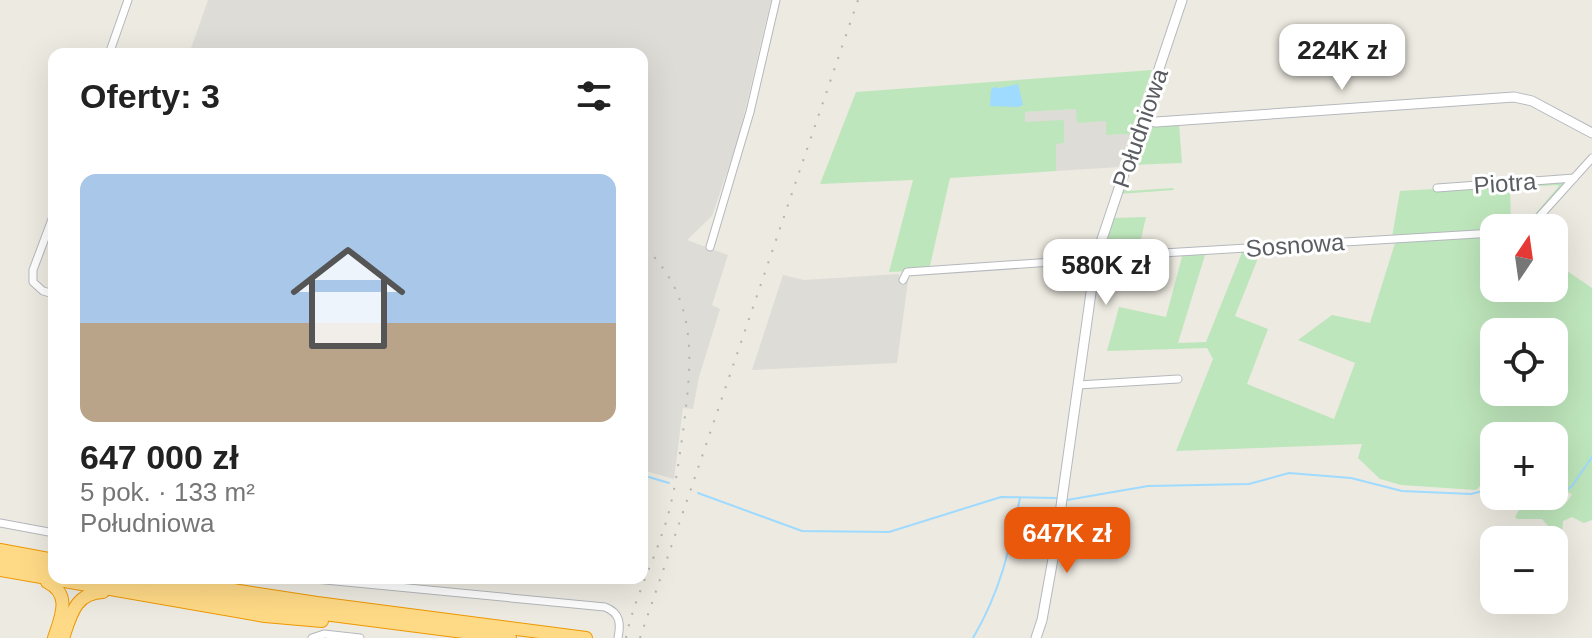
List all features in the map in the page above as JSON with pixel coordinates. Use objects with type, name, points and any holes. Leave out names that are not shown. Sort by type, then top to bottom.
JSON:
[{"type":"highway","points":[[0,550],[48,559]]},
{"type":"highway","points":[[0,560],[48,568]]},
{"type":"highway","points":[[0,570],[48,579]]},
{"type":"highway","points":[[36,577],[48,583]]},
{"type":"highway","points":[[51,584],[63,598],[63,610],[54,638]]},
{"type":"highway","points":[[75,584],[279,617],[390,623]]},
{"type":"highway","points":[[140,584],[390,623],[510,638]]},
{"type":"highway","points":[[195,584],[586,638]]},
{"type":"highway","points":[[63,638],[78,601],[92,593],[114,591]]},
{"type":"street","points":[[111,48],[128,0]]},
{"type":"street","points":[[710,247],[750,112],[776,0]]},
{"type":"street","name":"Południowa","points":[[1036,637],[1043,614],[1063,493],[1096,258],[1182,0]]},
{"type":"street","points":[[1143,120],[1156,122],[1514,97],[1532,101],[1592,133]]},
{"type":"street","points":[[1542,214],[1592,158]]},
{"type":"street","name":"Piotra","points":[[1437,188],[1574,178]]},
{"type":"street","points":[[48,230],[33,270],[33,282],[48,292]]},
{"type":"street","name":"Sosnowa","points":[[903,280],[907,272],[918,271],[1480,234]]},
{"type":"street","points":[[1078,385],[1178,379]]},
{"type":"street","points":[[0,523],[48,532]]},
{"type":"street","points":[[366,584],[605,607],[618,617],[618,638]]},
{"type":"street","points":[[312,638],[324,634],[360,638]]},
{"type":"shaded area","points":[[208,0],[771,0],[738,140],[712,216],[687,240],[728,255],[712,305],[720,309],[699,377],[693,409],[683,408],[674,479],[648,472],[648,48],[191,48]]},
{"type":"shaded area","points":[[1076,109],[1106,121],[1107,135],[1130,134],[1119,167],[1056,171],[1056,144],[1024,122],[1024,112]]},
{"type":"shaded area","points":[[899,274],[899,280],[908,281],[897,363],[752,370],[783,275],[804,280]]},
{"type":"green space","points":[[1152,70],[1130,134],[1106,135],[1106,121],[1077,123],[1076,109],[1025,112],[1025,122],[1064,120],[1064,143],[1056,144],[1056,171],[950,178],[929,270],[889,272],[913,180],[820,184],[856,92]]},
{"type":"green space","points":[[1179,124],[1182,163],[1131,165],[1124,187],[1127,191],[1174,190],[1119,194],[1143,130],[1151,125]]},
{"type":"green space","points":[[1569,181],[1540,214],[1535,214],[1559,186],[1510,188],[1511,214],[1480,214],[1480,231],[1392,237],[1400,191]]},
{"type":"green space","points":[[1118,197],[1121,198],[1114,218],[1146,217],[1138,252],[1102,252]]},
{"type":"green space","points":[[1480,236],[1480,302],[1568,302],[1568,272],[1592,288],[1592,520],[1584,523],[1572,517],[1563,521],[1563,526],[1548,526],[1542,519],[1515,517],[1519,510],[1568,510],[1572,494],[1568,491],[1568,422],[1480,422],[1480,486],[1476,490],[1401,485],[1380,479],[1358,458],[1362,444],[1176,451],[1213,359],[1207,348],[1107,351],[1119,307],[1166,317],[1183,253],[1202,252],[1205,255],[1178,343],[1206,342],[1243,250],[1262,248],[1235,316],[1268,329],[1247,384],[1334,419],[1355,363],[1298,340],[1332,315],[1370,323],[1396,240]]},
{"type":"water","points":[[1018,84],[1023,105],[990,106],[994,87]]},
{"type":"waterway","points":[[1568,489],[1592,457]]},
{"type":"waterway","points":[[1067,500],[1148,486],[1249,484],[1289,473],[1351,478],[1402,491],[1471,494],[1480,492]]},
{"type":"waterway","points":[[648,477],[669,483]]},
{"type":"waterway","points":[[698,493],[802,531],[889,532],[1001,497],[1057,498]]},
{"type":"waterway","points":[[973,638],[997,587],[1020,498]]},
{"type":"railway","points":[[640,638],[858,0]]},
{"type":"railway","points":[[648,251],[661,265],[683,309],[688,332],[689,380],[670,509],[648,573]]},
{"type":"railway","points":[[626,638],[644,584]]}]
